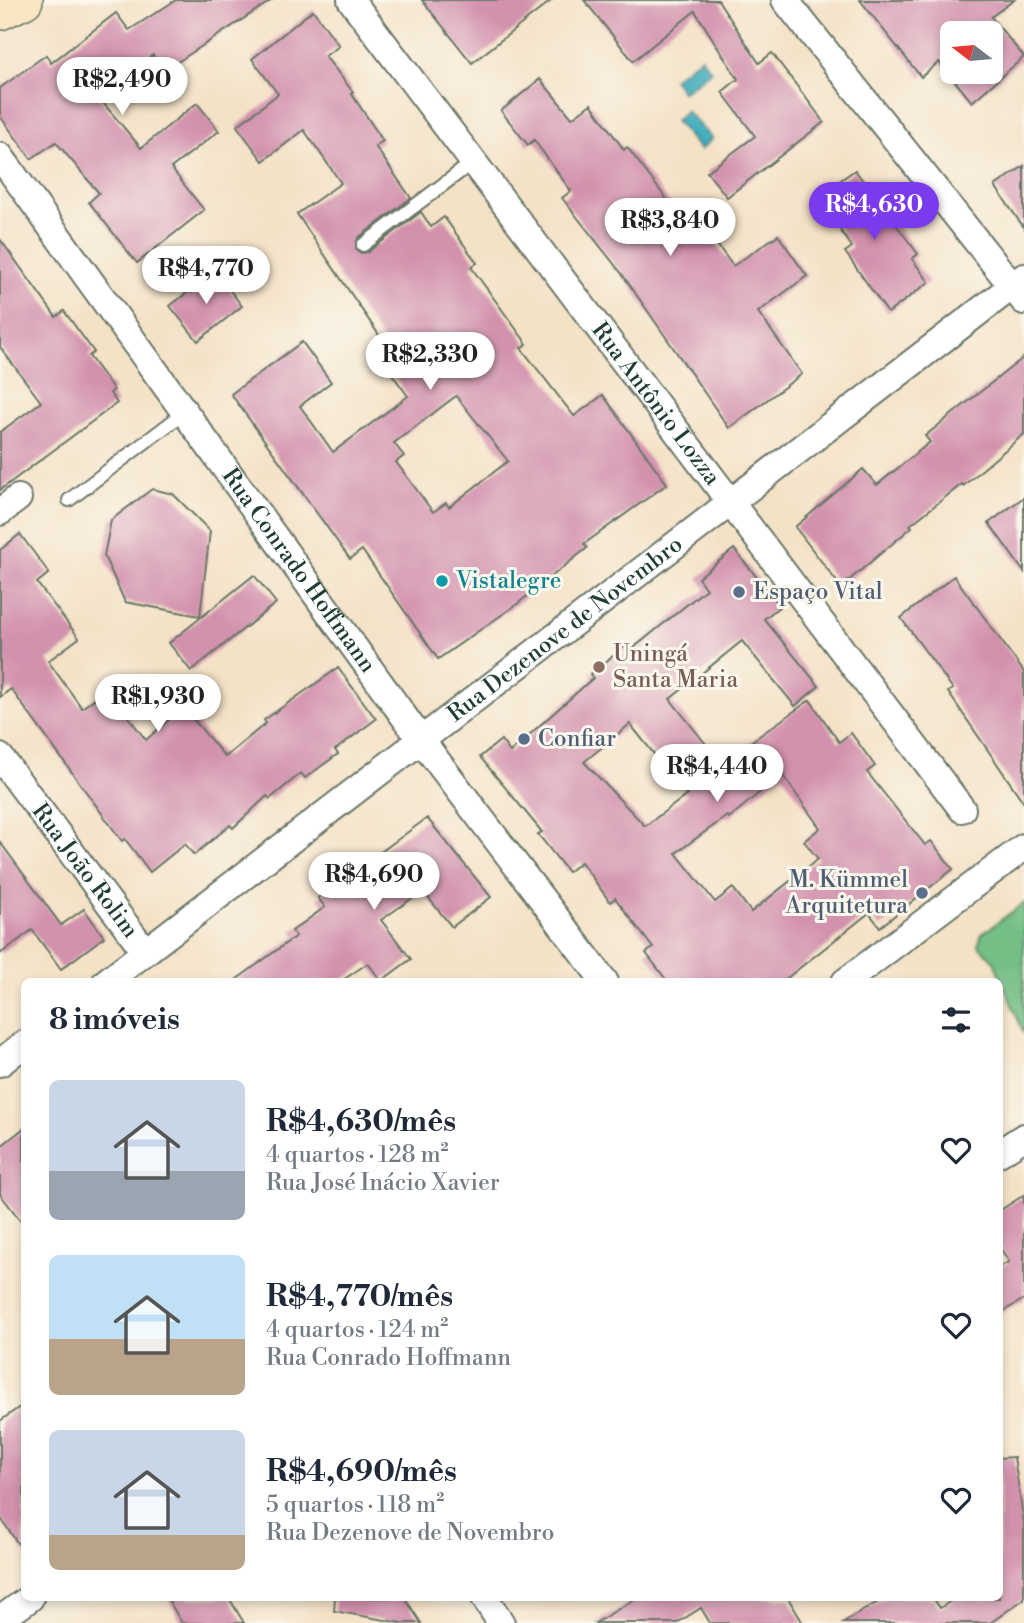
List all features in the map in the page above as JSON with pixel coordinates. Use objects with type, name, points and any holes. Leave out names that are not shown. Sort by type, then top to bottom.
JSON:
[{"type":"main road","points":[[0,11],[24,0]]},
{"type":"street","name":"Rua Antônio Lozza","points":[[351,0],[962,808]]},
{"type":"street","points":[[785,0],[1020,288]]},
{"type":"street","name":"Rua Conrado Hoffmann","points":[[0,156],[421,740],[602,978]]},
{"type":"street","name":"Rua Dezenove de Novembro","points":[[111,978],[730,503],[1020,288]]},
{"type":"street","name":"Rua João Rolim","points":[[0,757],[145,951]]},
{"type":"street","points":[[850,978],[1024,846]]},
{"type":"street","points":[[0,1063],[21,1046]]},
{"type":"street","points":[[1003,1150],[1024,1137]]},
{"type":"street","points":[[0,1619],[26,1601]]},
{"type":"street","points":[[487,1601],[501,1623]]},
{"type":"lane","points":[[363,245],[473,162]]},
{"type":"lane","points":[[69,500],[185,412]]},
{"type":"green space","points":[[1024,903],[1024,1034],[1003,978],[994,961],[978,945],[982,934]]},
{"type":"water","points":[[701,57],[711,71],[683,92],[673,79]]},
{"type":"water","points":[[686,111],[712,139],[700,150],[675,121]]},
{"type":"building","points":[[176,0],[272,0],[164,71],[153,55],[98,97],[141,148],[197,103],[219,131],[171,168],[204,210],[137,263],[89,202],[99,193],[56,142],[31,159],[0,116],[0,88],[46,55],[51,63],[116,13],[129,30]]},
{"type":"building","points":[[422,0],[552,0],[472,63]]},
{"type":"building","points":[[584,0],[718,0],[759,63],[772,53],[824,122],[727,197],[707,172],[755,136],[722,92],[738,79],[695,11],[633,61]]},
{"type":"building","points":[[860,0],[1014,0],[991,17],[994,21],[940,21],[939,62],[921,77]]},
{"type":"building","points":[[313,10],[339,46],[325,56],[353,92],[351,93],[383,141],[375,146],[411,198],[358,238],[356,250],[360,253],[368,252],[421,212],[431,227],[444,217],[477,263],[471,267],[527,344],[521,348],[574,416],[603,395],[667,484],[584,544],[587,548],[516,605],[438,659],[362,550],[350,559],[231,394],[302,342],[331,382],[300,406],[333,452],[408,396],[375,351],[385,344],[297,214],[341,183],[304,130],[263,161],[237,126],[278,94],[252,59]],"holes":[[[456,396],[508,461],[449,507],[446,503],[433,512],[396,462],[404,456],[394,443]]]},
{"type":"building","points":[[1003,32],[1024,57],[1003,75]]},
{"type":"building","points":[[540,79],[572,118],[591,104],[624,150],[627,147],[690,230],[700,222],[733,266],[778,235],[807,276],[758,312],[802,374],[729,428],[622,274],[562,198],[571,191],[534,140],[528,145],[501,111]]},
{"type":"building","points":[[957,84],[993,84],[972,102]]},
{"type":"building","points":[[1024,166],[1024,228],[995,186]]},
{"type":"building","points":[[855,170],[918,254],[912,259],[929,282],[888,313],[845,252],[852,247],[817,197]]},
{"type":"building","points":[[0,239],[56,317],[64,311],[94,352],[89,356],[114,390],[110,393],[117,403],[0,490],[0,432],[41,402],[0,347]]},
{"type":"building","points":[[215,271],[242,306],[198,341],[170,306]]},
{"type":"building","points":[[1024,357],[1024,434],[963,486],[962,484],[910,525],[912,527],[841,587],[795,527],[863,469],[877,485],[930,442],[925,436]]},
{"type":"building","points":[[152,489],[173,494],[210,531],[200,616],[125,602],[104,556],[111,520]]},
{"type":"building","points":[[1024,497],[1024,572],[989,523]]},
{"type":"building","points":[[20,534],[49,573],[37,583],[79,638],[48,661],[82,708],[107,689],[146,740],[183,707],[225,757],[266,723],[264,720],[338,668],[376,719],[335,750],[338,754],[305,778],[301,773],[270,799],[267,796],[233,828],[230,825],[194,855],[185,844],[150,872],[125,839],[122,841],[11,689],[0,697],[0,550]]},
{"type":"building","points":[[734,549],[780,606],[764,619],[819,686],[795,706],[742,641],[670,699],[721,763],[810,700],[839,742],[851,733],[875,766],[867,772],[925,845],[931,841],[953,869],[880,927],[869,913],[787,978],[665,978],[646,953],[653,948],[615,898],[610,902],[581,862],[568,872],[538,834],[542,832],[480,757],[501,740],[510,752],[593,678],[590,674],[627,645],[631,650],[706,589],[698,578]],"holes":[[[630,724],[687,795],[645,826],[584,762]],[[782,774],[820,828],[804,841],[818,859],[751,912],[733,888],[715,902],[676,853],[727,816],[729,818]]]},
{"type":"building","points":[[254,575],[276,603],[191,671],[169,643]]},
{"type":"building","points":[[954,576],[1024,672],[1024,803],[948,692],[953,689],[901,618]]},
{"type":"building","points":[[427,818],[491,897],[452,927],[423,891],[381,920],[411,959],[385,978],[379,978],[368,963],[346,978],[238,978],[296,936],[292,931],[325,907],[318,898]]},
{"type":"building","points":[[0,842],[61,925],[84,909],[104,937],[61,969],[32,930],[0,954]]},
{"type":"building","points":[[21,1130],[21,1221],[0,1194],[0,1147]]},
{"type":"building","points":[[1024,1195],[1024,1299],[1003,1312],[1003,1265],[1009,1262],[1003,1252],[1003,1208]]},
{"type":"building","points":[[21,1406],[21,1548],[0,1517],[0,1421]]},
{"type":"building","points":[[1014,1457],[1024,1523],[1024,1599],[990,1623],[842,1623],[880,1601],[935,1601],[940,1608],[951,1601],[1003,1601],[1003,1458]]},
{"type":"building","points":[[169,1601],[231,1601],[244,1623],[182,1623]]},
{"type":"building","points":[[335,1601],[407,1601],[421,1623],[402,1623],[334,1611]]},
{"type":"building","points":[[632,1601],[790,1601],[803,1623],[710,1623],[701,1608],[677,1623],[595,1623]]},
{"type":"place","name":"Vistalegre","points":[[442,581]]},
{"type":"place","name":"Espaço Vital","points":[[739,592]]},
{"type":"place","name":"Uningá Santa Maria","points":[[599,667]]},
{"type":"place","name":"Confiar","points":[[524,739]]},
{"type":"place","name":"M. Kümmel Arquitetura","points":[[922,893]]}]
